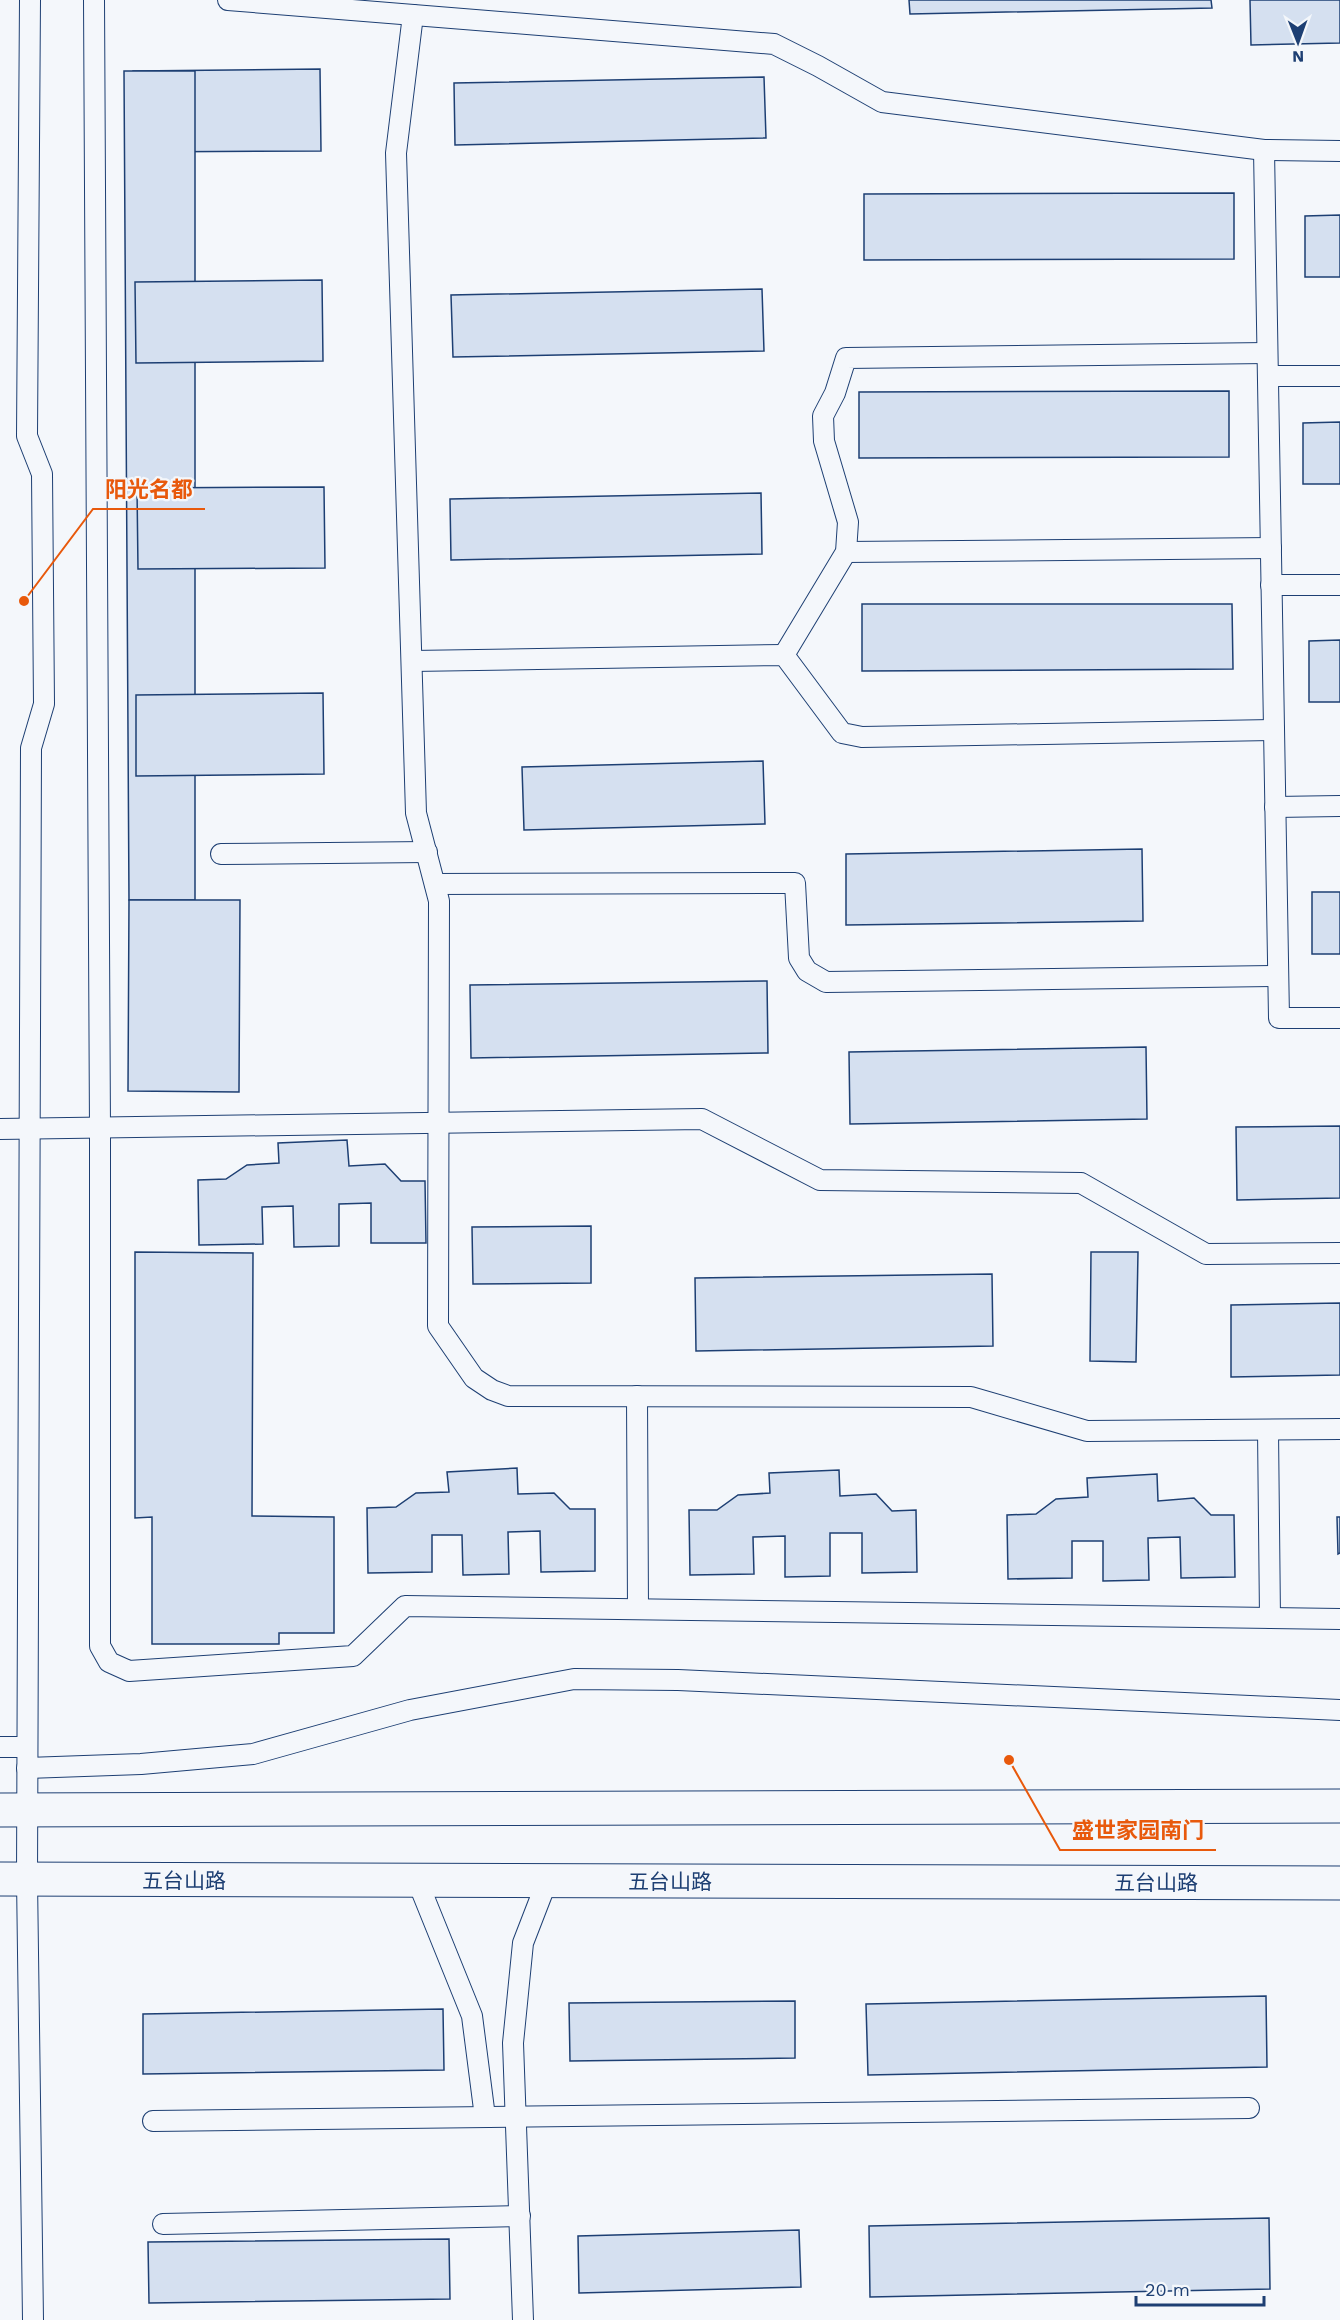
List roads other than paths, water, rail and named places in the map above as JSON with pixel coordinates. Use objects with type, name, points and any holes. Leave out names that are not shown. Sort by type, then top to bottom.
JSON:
[{"type":"main road","points":[[14,1810],[1340,1806]]},
{"type":"main road","name":"五台山路","points":[[13,1879],[1340,1883]]},
{"type":"lane","points":[[30,0],[27,436],[42,474],[44,704],[30,748],[27,1768],[14,1810],[13,1879],[33,2320]]},
{"type":"lane","points":[[94,0],[100,1129],[100,1646],[109,1662],[129,1671],[353,1656],[405,1606],[1340,1619]]},
{"type":"lane","points":[[228,0],[774,44],[882,102],[1264,150],[1340,151]]},
{"type":"lane","points":[[413,15],[396,153],[416,813],[440,901],[438,1326],[474,1378],[492,1390],[508,1396],[970,1397],[1087,1431],[1340,1429]]},
{"type":"lane","points":[[1264,150],[1279,1018],[1340,1018]]},
{"type":"lane","points":[[784,655],[846,552],[848,522],[824,441],[823,416],[835,393],[846,358],[1267,353]]},
{"type":"lane","points":[[1268,376],[1340,376]]},
{"type":"lane","points":[[846,552],[1271,548]]},
{"type":"lane","points":[[1271,585],[1340,585]]},
{"type":"lane","points":[[412,661],[784,655]]},
{"type":"lane","points":[[784,655],[842,734],[862,737],[1274,730]]},
{"type":"lane","points":[[1275,807],[1340,806]]},
{"type":"lane","points":[[221,854],[427,852]]},
{"type":"lane","points":[[435,884],[795,883],[799,958],[807,971],[826,982],[1278,976]]},
{"type":"lane","points":[[0,1129],[702,1119],[820,1179],[1081,1184],[1206,1254],[1340,1253]]},
{"type":"lane","points":[[637,1396],[638,1609]]},
{"type":"lane","points":[[1268,1430],[1270,1618]]},
{"type":"lane","points":[[27,1768],[141,1764],[253,1754],[410,1710],[574,1679],[678,1680],[1340,1710]]},
{"type":"lane","points":[[0,1748],[27,1747]]},
{"type":"lane","points":[[417,1880],[472,2016],[485,2117]]},
{"type":"lane","points":[[523,2320],[513,2043],[523,1943],[547,1881]]},
{"type":"lane","points":[[153,2121],[1250,2108]]},
{"type":"lane","points":[[164,2224],[520,2216]]},
{"type":"place","name":"阳光名都","points":[[24,601]]},
{"type":"place","name":"盛世家园南门","points":[[1009,1760]]}]
